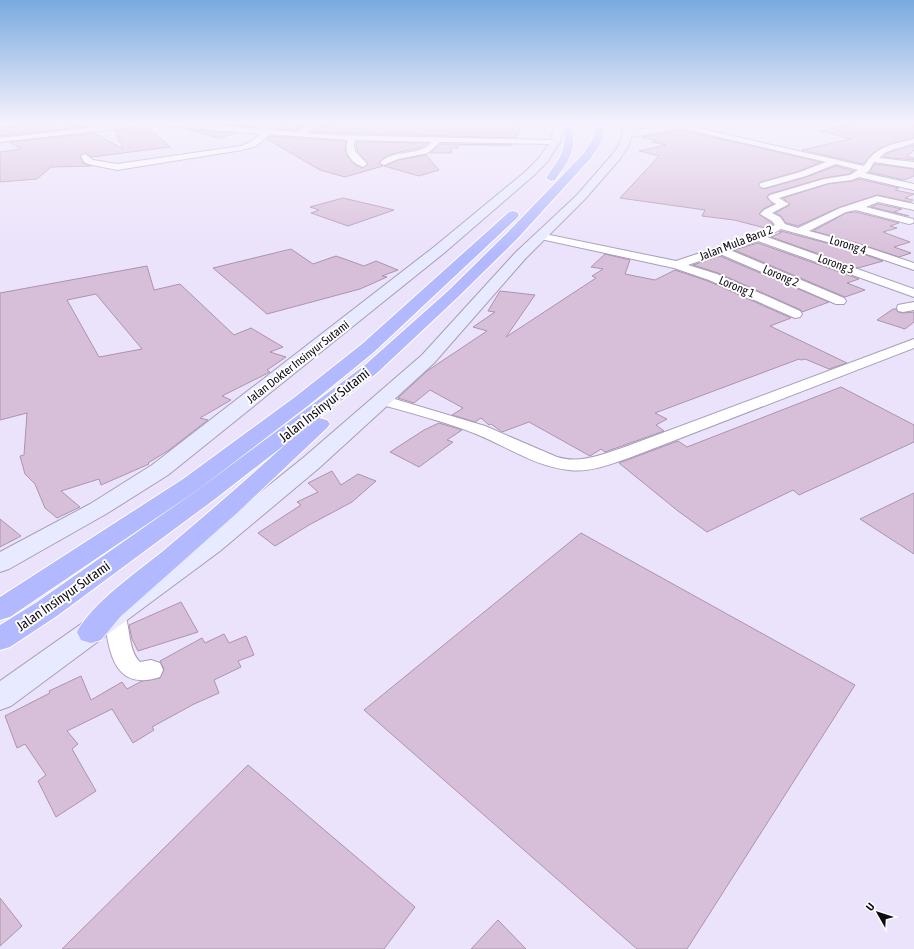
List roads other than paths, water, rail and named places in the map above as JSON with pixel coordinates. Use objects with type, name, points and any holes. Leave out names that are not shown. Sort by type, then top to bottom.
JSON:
[{"type":"highway","points":[[551,178],[559,166]]},
{"type":"highway","name":"Jalan Insinyur Sutami","points":[[0,610],[191,484],[302,401],[368,348],[563,166]]},
{"type":"highway","name":"Jalan Insinyur Sutami","points":[[0,639],[47,609],[207,494],[371,369],[453,294],[512,236],[577,166]]},
{"type":"highway","points":[[91,632],[110,610],[229,508],[338,407],[371,369]]},
{"type":"street","name":"Jalan Dokter Insinyur Sutami","points":[[0,563],[98,509],[160,470],[439,250],[537,166]]},
{"type":"street","points":[[0,698],[211,546],[311,463],[428,359],[520,256],[581,197],[608,166]]},
{"type":"street","points":[[764,185],[803,174],[823,166]]},
{"type":"street","points":[[847,166],[912,185]]},
{"type":"street","points":[[862,171],[866,166]]},
{"type":"street","name":"Jalan Mula Baru 2","points":[[677,265],[758,237],[780,226],[780,223],[776,219],[765,213],[784,204],[773,197],[827,181],[852,177],[862,171]]},
{"type":"street","points":[[800,231],[843,210],[867,204],[879,198],[914,207]]},
{"type":"street","points":[[849,199],[867,204]]},
{"type":"street","points":[[856,207],[909,221]]},
{"type":"street","name":"Lorong 4","points":[[780,226],[853,246],[914,268]]},
{"type":"street","points":[[540,236],[677,265]]},
{"type":"street","name":"Lorong 3","points":[[758,237],[914,293]]},
{"type":"street","name":"Lorong 2","points":[[722,250],[840,301]]},
{"type":"street","name":"Lorong 1","points":[[677,265],[713,277],[795,314]]},
{"type":"street","points":[[382,400],[452,421],[492,435],[538,455],[567,465],[578,466],[593,464],[628,452],[914,343]]},
{"type":"street","points":[[115,616],[118,636],[127,664],[133,670],[144,672],[151,670]]}]
